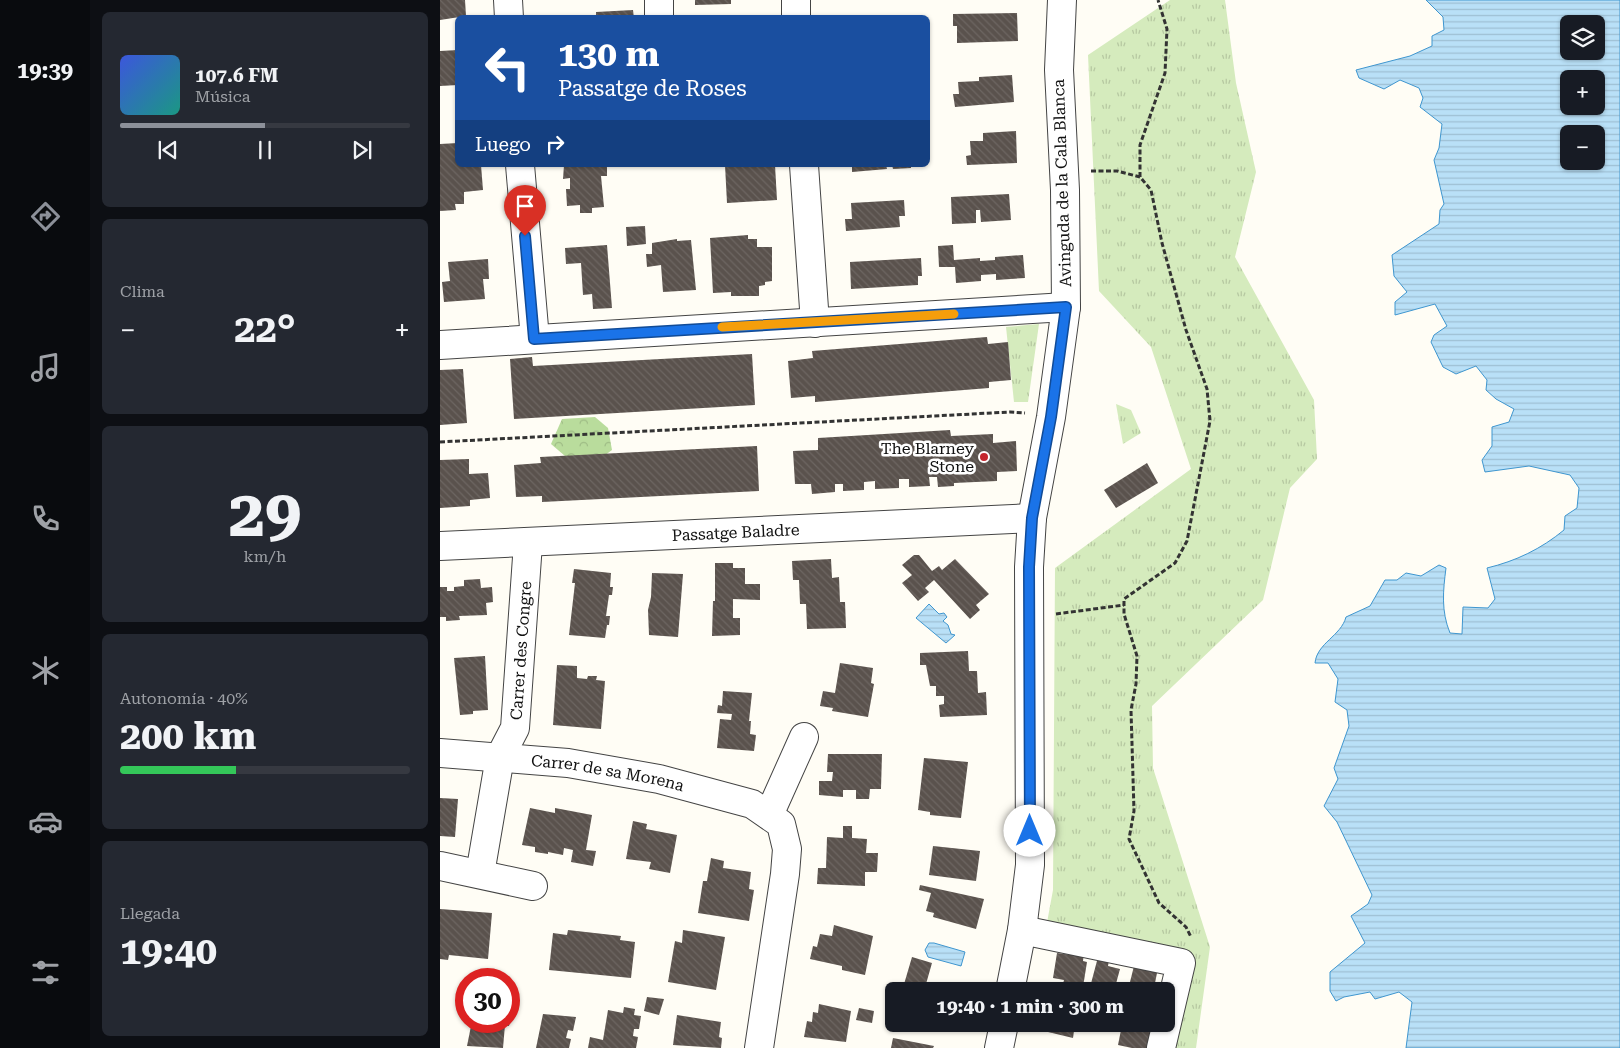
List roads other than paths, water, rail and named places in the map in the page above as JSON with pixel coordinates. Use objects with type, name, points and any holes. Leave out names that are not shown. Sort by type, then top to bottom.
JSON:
[{"type":"street","points":[[508,0],[509,15]]},
{"type":"street","points":[[659,0],[659,15]]},
{"type":"street","points":[[796,0],[796,15]]},
{"type":"street","name":"Avinguda de la Cala Blanca","points":[[1012,982],[1022,930],[1030,865],[1029,567],[1032,518],[1051,417],[1066,307],[1065,190],[1059,70],[1062,0]]},
{"type":"street","points":[[520,167],[534,339]]},
{"type":"street","points":[[804,167],[814,323]]},
{"type":"street","points":[[440,345],[1066,307]]},
{"type":"street","name":"Passatge Baladre","points":[[440,546],[1032,518]]},
{"type":"street","name":"Carrer des Congre","points":[[480,874],[500,757],[515,728],[528,543]]},
{"type":"street","points":[[768,815],[804,737]]},
{"type":"street","name":"Carrer de sa Morena","points":[[440,753],[568,763],[659,779],[752,804],[781,824],[787,849],[759,1048]]},
{"type":"street","points":[[440,866],[532,886]]},
{"type":"street","points":[[1022,930],[1181,963],[1161,1048]]},
{"type":"street","points":[[999,1048],[1002,1032]]},
{"type":"water","points":[[1426,0],[1620,0],[1620,1048],[1406,1048],[1412,1002],[1399,992],[1375,999],[1370,992],[1344,997],[1336,1001],[1330,991],[1330,972],[1365,943],[1351,916],[1368,904],[1372,895],[1337,822],[1324,806],[1338,779],[1334,768],[1349,726],[1347,710],[1335,702],[1338,679],[1328,663],[1315,663],[1320,650],[1343,624],[1346,617],[1370,606],[1385,580],[1397,580],[1406,573],[1421,576],[1439,565],[1446,568],[1444,601],[1447,625],[1450,633],[1462,634],[1463,607],[1488,608],[1495,599],[1487,568],[1518,558],[1546,543],[1564,530],[1565,516],[1577,508],[1579,488],[1570,475],[1529,466],[1485,472],[1482,460],[1492,446],[1492,427],[1509,422],[1514,409],[1496,399],[1486,390],[1487,380],[1476,366],[1456,374],[1443,367],[1431,342],[1434,335],[1447,326],[1435,304],[1395,315],[1395,302],[1407,292],[1394,276],[1392,255],[1439,224],[1440,210],[1444,204],[1434,160],[1439,148],[1442,124],[1420,107],[1423,98],[1419,88],[1400,80],[1384,89],[1359,78],[1356,70],[1410,56],[1432,46],[1432,36],[1444,30],[1443,17]]},
{"type":"water","points":[[929,604],[939,614],[944,613],[947,617],[943,621],[948,625],[951,634],[955,635],[946,643],[916,618]]},
{"type":"water","points":[[929,943],[965,952],[961,966],[928,957],[925,950]]},
{"type":"place","name":"The Blarney Stone","points":[[984,457]]}]
